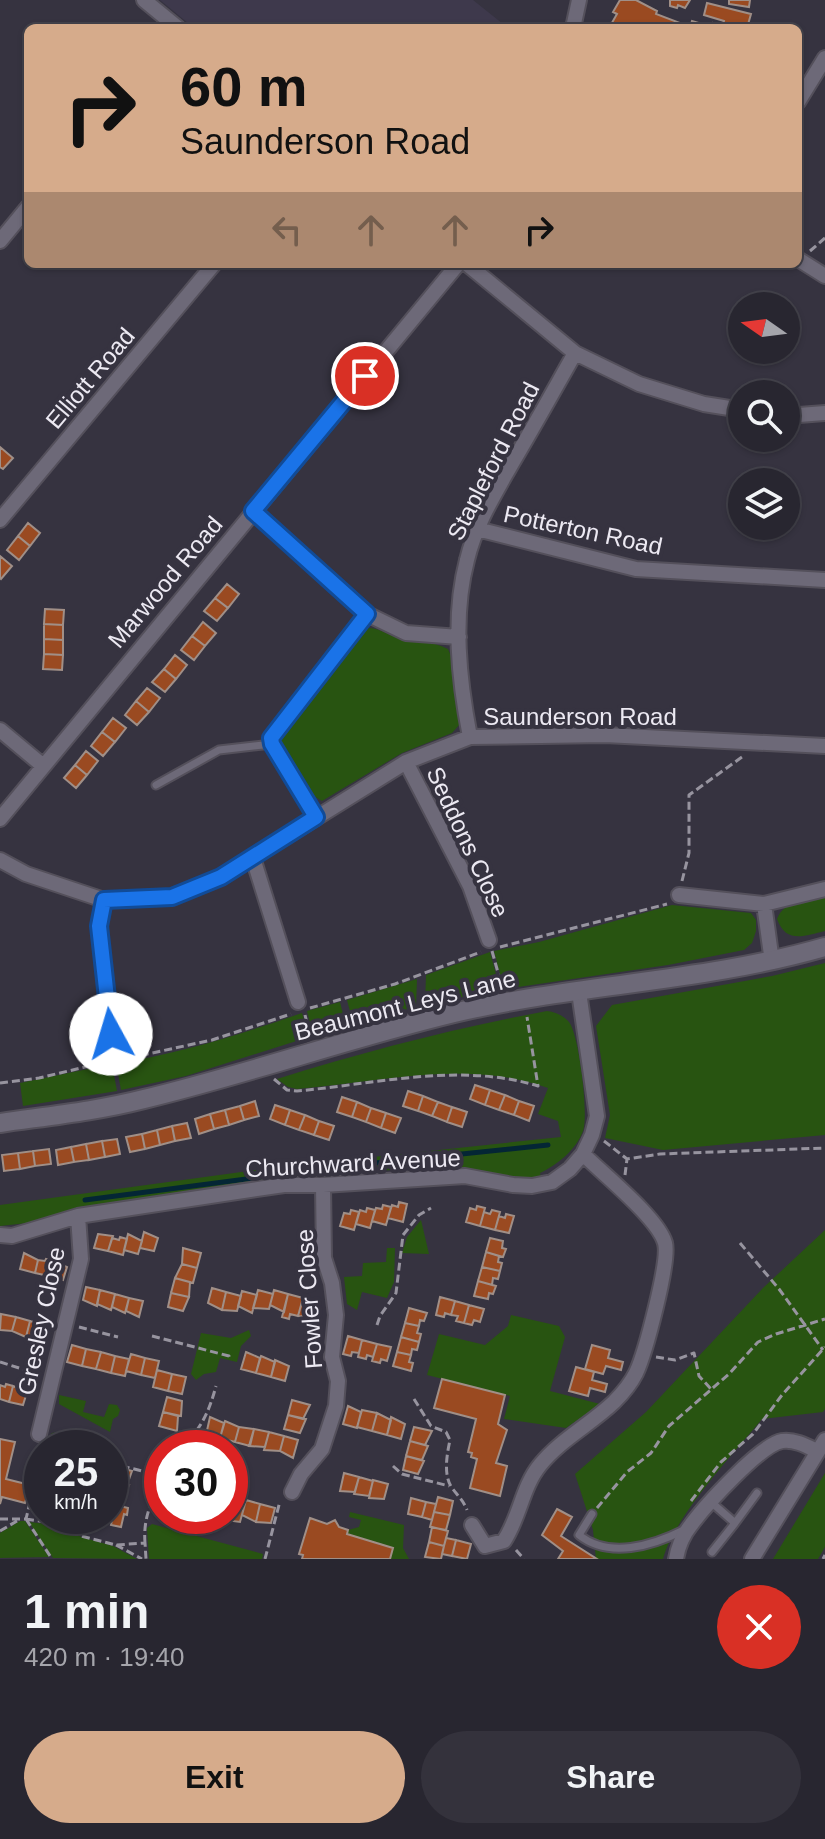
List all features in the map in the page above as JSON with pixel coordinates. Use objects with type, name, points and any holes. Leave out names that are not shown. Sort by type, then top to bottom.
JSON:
[{"type":"street","points":[[144,0],[173,24]]},
{"type":"street","points":[[574,24],[579,0]]},
{"type":"street","points":[[802,95],[825,58]]},
{"type":"street","points":[[0,241],[24,212]]},
{"type":"street","points":[[804,255],[825,276]]},
{"type":"street","name":"Elliott Road","points":[[0,520],[211,268]]},
{"type":"street","name":"Marwood Road","points":[[0,819],[455,268]]},
{"type":"street","points":[[472,268],[575,353],[639,384],[704,404],[728,408]]},
{"type":"street","name":"Stapleford Road","points":[[470,737],[461,691],[459,637],[466,561],[477,529],[575,353]]},
{"type":"street","points":[[800,415],[825,413]]},
{"type":"street","points":[[253,511],[367,614],[406,633],[459,637]]},
{"type":"street","name":"Potterton Road","points":[[477,529],[636,569],[825,580]]},
{"type":"street","points":[[316,817],[272,744],[274,732],[367,614]]},
{"type":"street","points":[[0,730],[42,765]]},
{"type":"street","name":"Saunderson Road","points":[[0,860],[26,874],[104,900],[172,897],[221,877],[406,762],[470,737],[605,735],[825,746]]},
{"type":"street","name":"Seddons Close","points":[[406,762],[470,886],[490,945]]},
{"type":"street","points":[[253,858],[301,1006]]},
{"type":"street","points":[[679,895],[764,904],[825,889]]},
{"type":"street","points":[[104,900],[99,926],[114,1061]]},
{"type":"street","points":[[764,904],[772,962]]},
{"type":"street","name":"Beaumont Leys Lane","points":[[0,1123],[140,1100],[456,1013],[772,962],[825,947]]},
{"type":"street","name":"Churchward Avenue","points":[[0,1235],[12,1236],[78,1216],[284,1185],[465,1176],[513,1185],[532,1186],[552,1182],[570,1169],[583,1154],[597,1116],[579,992]]},
{"type":"street","points":[[472,1525],[485,1546],[504,1541],[515,1525],[529,1481],[540,1464],[617,1400],[635,1375],[643,1355],[666,1263],[666,1244],[656,1224],[583,1154]]},
{"type":"street","name":"Fowler Close","points":[[287,1491],[322,1449],[336,1406],[338,1381],[332,1357],[336,1315],[332,1283],[324,1258],[323,1185]]},
{"type":"street","name":"Gresley Close","points":[[40,1430],[81,1259],[78,1216]]},
{"type":"street","points":[[676,1559],[678,1547],[689,1527],[768,1447],[782,1441],[821,1446],[752,1559]]},
{"type":"lane","points":[[156,785],[219,750],[272,744]]},
{"type":"lane","points":[[712,1552],[757,1493]]},
{"type":"lane","points":[[711,1502],[735,1523]]},
{"type":"lane","points":[[592,1514],[579,1535],[590,1545],[613,1549],[640,1550],[689,1527]]},
{"type":"path","points":[[804,255],[825,238]]},
{"type":"path","points":[[0,1083],[39,1078],[212,1040],[301,1006],[395,984],[490,945],[677,901],[689,853],[689,795],[753,750],[754,741]]},
{"type":"path","points":[[269,1065],[280,1086],[297,1091],[462,1075],[499,1077],[538,1086],[515,1002],[490,945]]},
{"type":"path","points":[[301,1006],[314,1051]]},
{"type":"path","points":[[592,1135],[627,1159],[660,1154],[825,1148]]},
{"type":"path","points":[[377,1325],[396,1293],[403,1235],[419,1215],[431,1208]]},
{"type":"path","points":[[687,1507],[721,1462],[753,1434],[782,1395],[824,1349],[740,1243]]},
{"type":"path","points":[[592,1514],[627,1472],[651,1453],[669,1426],[729,1374],[758,1342],[825,1319]]},
{"type":"path","points":[[65,1324],[118,1337]]},
{"type":"path","points":[[152,1336],[229,1356],[228,1360]]},
{"type":"path","points":[[643,1355],[675,1360],[694,1353],[699,1376],[711,1389]]},
{"type":"path","points":[[0,1362],[52,1378]]},
{"type":"path","points":[[198,1430],[216,1386]]},
{"type":"path","points":[[414,1399],[431,1426],[446,1432],[450,1440],[447,1470],[451,1486],[461,1497],[472,1525]]},
{"type":"path","points":[[393,1466],[402,1474],[451,1486]]},
{"type":"path","points":[[265,1559],[287,1491]]},
{"type":"path","points":[[0,1519],[24,1519]]},
{"type":"path","points":[[0,1531],[20,1519]]},
{"type":"path","points":[[36,1534],[52,1559]]},
{"type":"path","points":[[78,1534],[116,1545],[144,1559],[144,1534]]},
{"type":"path","points":[[116,1545],[145,1543]]},
{"type":"shaded area","points":[[160,0],[473,0],[503,24],[189,24]]},
{"type":"green space","points":[[366,628],[448,649],[452,658],[460,724],[452,733],[402,753],[322,801],[309,793],[275,735],[359,632]]},
{"type":"green space","points":[[825,896],[825,931],[796,936],[781,927],[777,919],[785,908]]},
{"type":"green space","points":[[672,905],[751,913],[756,920],[752,943],[744,950],[668,965],[504,989],[494,951],[539,942]]},
{"type":"green space","points":[[490,952],[500,989],[425,1005],[426,975]]},
{"type":"green space","points":[[825,963],[825,1135],[663,1150],[605,1138],[610,1115],[596,1026],[612,1005],[772,976]]},
{"type":"green space","points":[[417,979],[416,1007],[353,1023],[347,1000]]},
{"type":"green space","points":[[340,1002],[346,1026],[313,1036],[307,1011]]},
{"type":"green space","points":[[547,1011],[564,1017],[573,1029],[582,1075],[585,1122],[571,1151],[540,1173],[541,1178],[513,1178],[452,1166],[286,1177],[79,1207],[28,1223],[0,1226],[0,1205],[278,1167],[561,1137],[558,1121],[538,1114],[548,1088],[517,1079],[486,1075],[423,1075],[297,1089],[277,1079],[411,1041]]},
{"type":"green space","points":[[302,1013],[309,1037],[186,1076],[121,1090],[116,1063],[187,1049]]},
{"type":"green space","points":[[112,1064],[117,1091],[23,1106],[20,1083]]},
{"type":"green space","points":[[421,1220],[429,1254],[402,1253],[407,1237]]},
{"type":"green space","points":[[825,1230],[823,1412],[762,1419],[692,1505],[669,1542],[663,1559],[596,1559],[593,1530],[575,1474],[646,1412],[763,1288]]},
{"type":"green space","points":[[387,1248],[395,1248],[394,1282],[387,1298],[362,1292],[357,1310],[347,1304],[344,1277],[362,1276],[363,1263],[386,1262]]},
{"type":"green space","points":[[511,1315],[559,1326],[565,1337],[550,1391],[600,1404],[566,1428],[504,1419],[510,1396],[427,1375],[439,1334],[485,1345],[508,1326]]},
{"type":"green space","points":[[249,1330],[251,1336],[241,1346],[237,1362],[220,1358],[216,1372],[204,1374],[196,1380],[191,1374],[201,1333],[231,1338]]},
{"type":"green space","points":[[59,1395],[86,1401],[83,1412],[104,1417],[109,1404],[117,1405],[120,1410],[113,1419],[110,1430],[106,1430],[59,1404]]},
{"type":"green space","points":[[825,1473],[825,1547],[818,1559],[773,1559]]},
{"type":"green space","points":[[350,1512],[404,1525],[403,1548],[409,1559],[390,1559],[392,1548],[347,1534],[348,1530],[359,1527],[361,1520],[349,1517]]},
{"type":"green space","points":[[24,1521],[24,1534],[34,1534],[49,1557],[0,1558],[0,1533]]},
{"type":"green space","points":[[37,1534],[77,1534],[113,1546],[137,1559],[53,1558]]},
{"type":"green space","points":[[147,1534],[189,1534],[263,1554],[262,1559],[149,1559]]},
{"type":"building","points":[[620,0],[636,0],[657,11],[656,14],[680,23],[611,24],[617,14],[613,12]]},
{"type":"building","points":[[670,0],[690,0],[685,8],[678,5],[677,8],[670,6]]},
{"type":"building","points":[[729,0],[750,0],[749,7],[729,4]]},
{"type":"building","points":[[707,3],[751,14],[748,24],[723,24],[724,21],[704,15]]},
{"type":"building","points":[[0,447],[13,458],[3,469],[0,467]]},
{"type":"building","points":[[28,523],[40,533],[30,546],[18,536]]},
{"type":"building","points":[[18,536],[30,546],[19,560],[7,550]]},
{"type":"building","points":[[0,556],[12,566],[1,579],[0,578]]},
{"type":"building","points":[[227,584],[239,594],[228,608],[215,598]]},
{"type":"building","points":[[215,598],[228,608],[217,621],[204,611]]},
{"type":"building","points":[[45,609],[64,610],[63,625],[44,624]]},
{"type":"building","points":[[203,622],[216,633],[205,646],[192,636]]},
{"type":"building","points":[[44,624],[63,625],[63,640],[44,639]]},
{"type":"building","points":[[192,636],[205,646],[194,660],[181,650]]},
{"type":"building","points":[[44,639],[63,640],[63,655],[44,654]]},
{"type":"building","points":[[44,654],[63,655],[62,670],[43,669]]},
{"type":"building","points":[[175,655],[187,665],[176,679],[164,669]]},
{"type":"building","points":[[164,669],[176,679],[165,692],[152,682]]},
{"type":"building","points":[[147,688],[160,698],[149,712],[136,701]]},
{"type":"building","points":[[136,701],[149,712],[137,725],[125,715]]},
{"type":"building","points":[[113,718],[126,728],[115,742],[102,732]]},
{"type":"building","points":[[102,732],[115,742],[103,756],[91,746]]},
{"type":"building","points":[[86,751],[98,761],[87,775],[75,765]]},
{"type":"building","points":[[75,765],[87,775],[76,788],[64,778]]},
{"type":"building","points":[[475,1085],[490,1090],[485,1105],[470,1099]]},
{"type":"building","points":[[490,1090],[505,1095],[499,1110],[485,1105]]},
{"type":"building","points":[[408,1091],[423,1096],[418,1111],[403,1106]]},
{"type":"building","points":[[505,1095],[519,1101],[514,1115],[499,1110]]},
{"type":"building","points":[[423,1096],[438,1102],[432,1116],[418,1111]]},
{"type":"building","points":[[342,1097],[357,1102],[352,1117],[337,1112]]},
{"type":"building","points":[[255,1101],[259,1116],[244,1120],[240,1106]]},
{"type":"building","points":[[519,1101],[534,1106],[529,1121],[514,1115]]},
{"type":"building","points":[[357,1102],[371,1108],[366,1122],[352,1117]]},
{"type":"building","points":[[438,1102],[452,1107],[447,1122],[432,1116]]},
{"type":"building","points":[[275,1105],[290,1110],[285,1125],[270,1119]]},
{"type":"building","points":[[240,1106],[244,1120],[229,1125],[225,1110]]},
{"type":"building","points":[[452,1107],[467,1112],[462,1127],[447,1122]]},
{"type":"building","points":[[371,1108],[386,1113],[381,1128],[366,1122]]},
{"type":"building","points":[[225,1110],[229,1125],[214,1129],[210,1114]]},
{"type":"building","points":[[290,1110],[305,1115],[299,1130],[285,1125]]},
{"type":"building","points":[[386,1113],[401,1118],[395,1133],[381,1128]]},
{"type":"building","points":[[210,1114],[214,1129],[199,1134],[195,1119]]},
{"type":"building","points":[[305,1115],[319,1121],[314,1135],[299,1130]]},
{"type":"building","points":[[319,1121],[334,1126],[329,1140],[314,1135]]},
{"type":"building","points":[[187,1123],[191,1138],[175,1141],[172,1126]]},
{"type":"building","points":[[172,1126],[175,1141],[160,1145],[157,1130]]},
{"type":"building","points":[[157,1130],[160,1145],[145,1149],[142,1134]]},
{"type":"building","points":[[142,1134],[145,1149],[130,1152],[126,1137]]},
{"type":"building","points":[[117,1139],[120,1154],[105,1157],[102,1141]]},
{"type":"building","points":[[102,1141],[105,1157],[89,1160],[86,1144]]},
{"type":"building","points":[[86,1144],[89,1160],[74,1162],[71,1147]]},
{"type":"building","points":[[71,1147],[74,1162],[58,1165],[56,1150]]},
{"type":"building","points":[[49,1149],[51,1164],[35,1166],[33,1151]]},
{"type":"building","points":[[33,1151],[35,1166],[20,1169],[18,1153]]},
{"type":"building","points":[[18,1153],[20,1169],[4,1171],[2,1155]]},
{"type":"building","points":[[399,1202],[407,1204],[403,1222],[388,1218],[392,1205],[398,1207]]},
{"type":"building","points":[[383,1205],[391,1207],[386,1225],[372,1221],[376,1208],[382,1209]]},
{"type":"building","points":[[477,1206],[485,1208],[480,1226],[466,1222],[470,1208],[476,1210]]},
{"type":"building","points":[[367,1208],[375,1210],[370,1228],[356,1224],[360,1210],[366,1212]]},
{"type":"building","points":[[351,1210],[359,1212],[354,1230],[340,1226],[344,1213],[350,1214]]},
{"type":"building","points":[[492,1210],[500,1212],[495,1230],[480,1226],[484,1212],[490,1214]]},
{"type":"building","points":[[506,1214],[514,1216],[509,1233],[495,1230],[499,1216],[505,1218]]},
{"type":"building","points":[[144,1232],[158,1238],[154,1251],[140,1248]]},
{"type":"building","points":[[98,1234],[113,1236],[108,1251],[94,1248]]},
{"type":"building","points":[[128,1234],[142,1241],[138,1254],[124,1250]]},
{"type":"building","points":[[120,1237],[127,1239],[123,1255],[108,1251],[112,1238],[119,1240]]},
{"type":"building","points":[[490,1238],[503,1241],[502,1248],[506,1249],[503,1257],[486,1252]]},
{"type":"building","points":[[183,1248],[201,1253],[197,1268],[182,1264]]},
{"type":"building","points":[[486,1252],[499,1256],[498,1262],[502,1263],[500,1271],[482,1267]]},
{"type":"building","points":[[24,1253],[38,1260],[35,1273],[20,1269]]},
{"type":"building","points":[[38,1260],[53,1261],[49,1276],[35,1273]]},
{"type":"building","points":[[53,1261],[67,1267],[63,1280],[49,1276]]},
{"type":"building","points":[[182,1264],[197,1268],[193,1283],[175,1278]]},
{"type":"building","points":[[482,1267],[500,1271],[498,1279],[493,1278],[492,1285],[478,1281]]},
{"type":"building","points":[[175,1278],[190,1282],[189,1297],[171,1293]]},
{"type":"building","points":[[478,1281],[496,1286],[488,1299],[474,1296]]},
{"type":"building","points":[[86,1287],[100,1290],[97,1306],[83,1300]]},
{"type":"building","points":[[212,1288],[226,1292],[222,1310],[208,1303]]},
{"type":"building","points":[[100,1290],[115,1294],[111,1310],[97,1304]]},
{"type":"building","points":[[258,1290],[273,1294],[269,1309],[253,1308]]},
{"type":"building","points":[[274,1290],[288,1294],[284,1312],[270,1305]]},
{"type":"building","points":[[242,1291],[257,1295],[252,1313],[238,1306]]},
{"type":"building","points":[[226,1292],[241,1296],[237,1311],[222,1310]]},
{"type":"building","points":[[171,1293],[189,1297],[183,1311],[168,1307]]},
{"type":"building","points":[[115,1294],[129,1298],[125,1313],[112,1307]]},
{"type":"building","points":[[288,1294],[303,1298],[298,1316],[290,1314],[289,1319],[282,1317]]},
{"type":"building","points":[[440,1297],[455,1301],[451,1315],[436,1315]]},
{"type":"building","points":[[129,1298],[143,1301],[139,1317],[126,1311]]},
{"type":"building","points":[[303,1298],[318,1302],[314,1317],[298,1316]]},
{"type":"building","points":[[455,1301],[469,1305],[464,1323],[456,1321],[458,1316],[451,1315]]},
{"type":"building","points":[[469,1305],[484,1309],[480,1322],[474,1320],[472,1325],[464,1323]]},
{"type":"building","points":[[409,1308],[427,1313],[419,1326],[405,1323]]},
{"type":"building","points":[[1,1314],[16,1317],[12,1331],[0,1330]]},
{"type":"building","points":[[16,1317],[30,1321],[26,1337],[12,1331]]},
{"type":"building","points":[[30,1321],[44,1325],[41,1338],[26,1337]]},
{"type":"building","points":[[405,1323],[419,1326],[419,1342],[401,1337]]},
{"type":"building","points":[[348,1336],[362,1340],[359,1353],[352,1352],[351,1356],[343,1354]]},
{"type":"building","points":[[401,1337],[419,1342],[417,1350],[412,1349],[411,1355],[397,1352]]},
{"type":"building","points":[[362,1340],[377,1344],[373,1357],[358,1357]]},
{"type":"building","points":[[377,1344],[391,1347],[387,1361],[372,1361]]},
{"type":"building","points":[[72,1345],[86,1349],[82,1366],[67,1362]]},
{"type":"building","points":[[592,1345],[610,1350],[608,1358],[623,1362],[621,1370],[606,1366],[603,1374],[585,1369]]},
{"type":"building","points":[[86,1349],[101,1352],[96,1369],[82,1366]]},
{"type":"building","points":[[101,1352],[115,1356],[111,1373],[96,1369]]},
{"type":"building","points":[[246,1352],[260,1358],[256,1373],[241,1369]]},
{"type":"building","points":[[397,1352],[411,1355],[411,1371],[393,1366]]},
{"type":"building","points":[[131,1354],[145,1358],[141,1375],[126,1371]]},
{"type":"building","points":[[115,1356],[129,1359],[125,1376],[111,1373]]},
{"type":"building","points":[[261,1356],[275,1362],[271,1377],[256,1373]]},
{"type":"building","points":[[145,1358],[159,1361],[155,1378],[141,1375]]},
{"type":"building","points":[[275,1360],[289,1366],[285,1381],[271,1377]]},
{"type":"building","points":[[576,1367],[594,1372],[592,1380],[607,1384],[605,1392],[590,1388],[588,1396],[569,1391]]},
{"type":"building","points":[[157,1370],[172,1374],[168,1391],[153,1387]]},
{"type":"building","points":[[172,1374],[186,1377],[182,1394],[168,1391]]},
{"type":"building","points":[[442,1379],[505,1395],[498,1424],[507,1430],[496,1463],[507,1466],[500,1496],[470,1488],[477,1459],[468,1452],[476,1419],[434,1408]]},
{"type":"building","points":[[6,1384],[13,1386],[9,1402],[0,1399],[0,1385],[5,1387]]},
{"type":"building","points":[[13,1386],[27,1392],[23,1405],[9,1402]]},
{"type":"building","points":[[167,1397],[182,1401],[181,1416],[163,1412]]},
{"type":"building","points":[[292,1400],[310,1405],[303,1419],[288,1415]]},
{"type":"building","points":[[348,1406],[361,1412],[357,1428],[343,1424]]},
{"type":"building","points":[[362,1410],[377,1413],[372,1431],[357,1427]]},
{"type":"building","points":[[163,1412],[178,1416],[177,1430],[159,1426]]},
{"type":"building","points":[[377,1413],[391,1420],[387,1435],[372,1431]]},
{"type":"building","points":[[288,1415],[306,1419],[300,1433],[284,1429]]},
{"type":"building","points":[[210,1417],[224,1423],[222,1430],[207,1430]]},
{"type":"building","points":[[391,1417],[405,1424],[401,1439],[387,1435]]},
{"type":"building","points":[[225,1421],[239,1427],[238,1430],[222,1430]]},
{"type":"building","points":[[239,1427],[254,1429],[250,1446],[248,1430],[238,1430]]},
{"type":"building","points":[[414,1427],[432,1431],[425,1445],[410,1441]]},
{"type":"building","points":[[254,1429],[269,1432],[265,1447],[249,1446]]},
{"type":"building","points":[[269,1432],[284,1436],[280,1451],[264,1450]]},
{"type":"building","points":[[284,1436],[298,1440],[293,1458],[280,1451]]},
{"type":"building","points":[[0,1439],[15,1442],[6,1479],[24,1484],[24,1503],[2,1497],[0,1504]]},
{"type":"building","points":[[410,1441],[428,1446],[422,1460],[406,1456]]},
{"type":"building","points":[[406,1456],[424,1461],[418,1474],[403,1470]]},
{"type":"building","points":[[344,1473],[359,1477],[355,1492],[340,1491]]},
{"type":"building","points":[[359,1477],[373,1481],[369,1496],[354,1494]]},
{"type":"building","points":[[373,1480],[388,1484],[384,1499],[369,1498]]},
{"type":"building","points":[[438,1497],[453,1501],[450,1515],[434,1512]]},
{"type":"building","points":[[411,1498],[426,1502],[422,1517],[408,1514]]},
{"type":"building","points":[[248,1501],[260,1504],[256,1522],[248,1518]]},
{"type":"building","points":[[426,1502],[436,1504],[432,1520],[422,1517]]},
{"type":"building","points":[[260,1504],[275,1508],[271,1523],[256,1522]]},
{"type":"building","points":[[557,1509],[572,1517],[561,1536],[597,1559],[558,1559],[563,1551],[542,1535]]},
{"type":"building","points":[[434,1512],[450,1515],[446,1530],[430,1527]]},
{"type":"building","points":[[310,1518],[327,1524],[335,1520],[339,1527],[348,1530],[347,1534],[393,1548],[390,1559],[302,1559],[303,1555],[299,1554]]},
{"type":"building","points":[[432,1527],[448,1531],[444,1546],[429,1542]]},
{"type":"building","points":[[446,1538],[456,1540],[452,1556],[442,1554]]},
{"type":"building","points":[[456,1540],[471,1544],[467,1559],[452,1556]]},
{"type":"building","points":[[429,1542],[444,1546],[441,1559],[425,1557]]},
{"type":"waterway","points":[[85,1200],[346,1166],[548,1145]]},
{"type":"route","points":[[111,1034],[99,926],[104,900],[172,897],[221,877],[316,817],[271,738],[367,614],[253,511],[365,376]]}]
